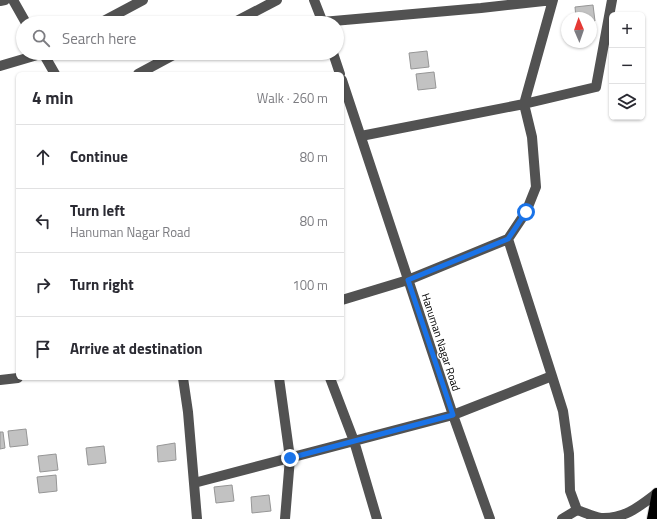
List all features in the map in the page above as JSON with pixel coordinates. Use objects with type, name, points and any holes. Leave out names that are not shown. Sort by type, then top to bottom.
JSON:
[{"type":"main road","points":[[654,519],[657,493]]},
{"type":"street","points":[[0,2],[5,0]]},
{"type":"street","points":[[13,0],[22,16]]},
{"type":"street","points":[[113,16],[143,0]]},
{"type":"street","points":[[246,16],[277,0]]},
{"type":"street","points":[[314,0],[320,16]]},
{"type":"street","points":[[344,21],[553,0],[524,104],[532,137],[536,187],[526,212],[508,239],[408,280],[344,299]]},
{"type":"street","points":[[361,136],[524,104],[596,87],[612,0]]},
{"type":"street","points":[[0,66],[20,60]]},
{"type":"street","points":[[47,60],[54,72]]},
{"type":"street","points":[[142,72],[164,60]]},
{"type":"street","points":[[335,60],[339,72]]},
{"type":"street","name":"Hanuman Nagar Road","points":[[344,86],[453,415],[490,519]]},
{"type":"street","points":[[508,239],[563,411],[568,454],[570,491],[577,510]]},
{"type":"street","points":[[194,483],[453,415],[552,376]]},
{"type":"street","points":[[0,380],[16,378]]},
{"type":"street","points":[[183,380],[188,412],[197,519]]},
{"type":"street","points":[[279,380],[290,458],[286,519]]},
{"type":"street","points":[[331,380],[354,441],[377,519]]},
{"type":"street","points":[[577,510],[600,518],[618,517],[634,510],[657,493]]},
{"type":"street","points":[[562,519],[577,510]]},
{"type":"building","points":[[593,5],[594,12],[575,12],[575,7]]},
{"type":"building","points":[[427,51],[429,67],[411,69],[409,53]]},
{"type":"building","points":[[434,72],[436,88],[418,90],[416,74]]},
{"type":"building","points":[[26,429],[28,445],[10,447],[8,431]]},
{"type":"building","points":[[0,432],[3,432],[5,448],[0,449]]},
{"type":"building","points":[[175,443],[176,460],[158,462],[157,446]]},
{"type":"building","points":[[104,446],[106,463],[88,465],[86,448]]},
{"type":"building","points":[[56,454],[58,470],[40,472],[38,456]]},
{"type":"building","points":[[56,475],[57,491],[39,493],[37,477]]},
{"type":"building","points":[[232,485],[234,501],[216,503],[214,487]]},
{"type":"building","points":[[269,495],[271,511],[252,513],[251,497]]},
{"type":"route","points":[[290,458],[453,415],[408,280],[508,239],[526,212]]}]
